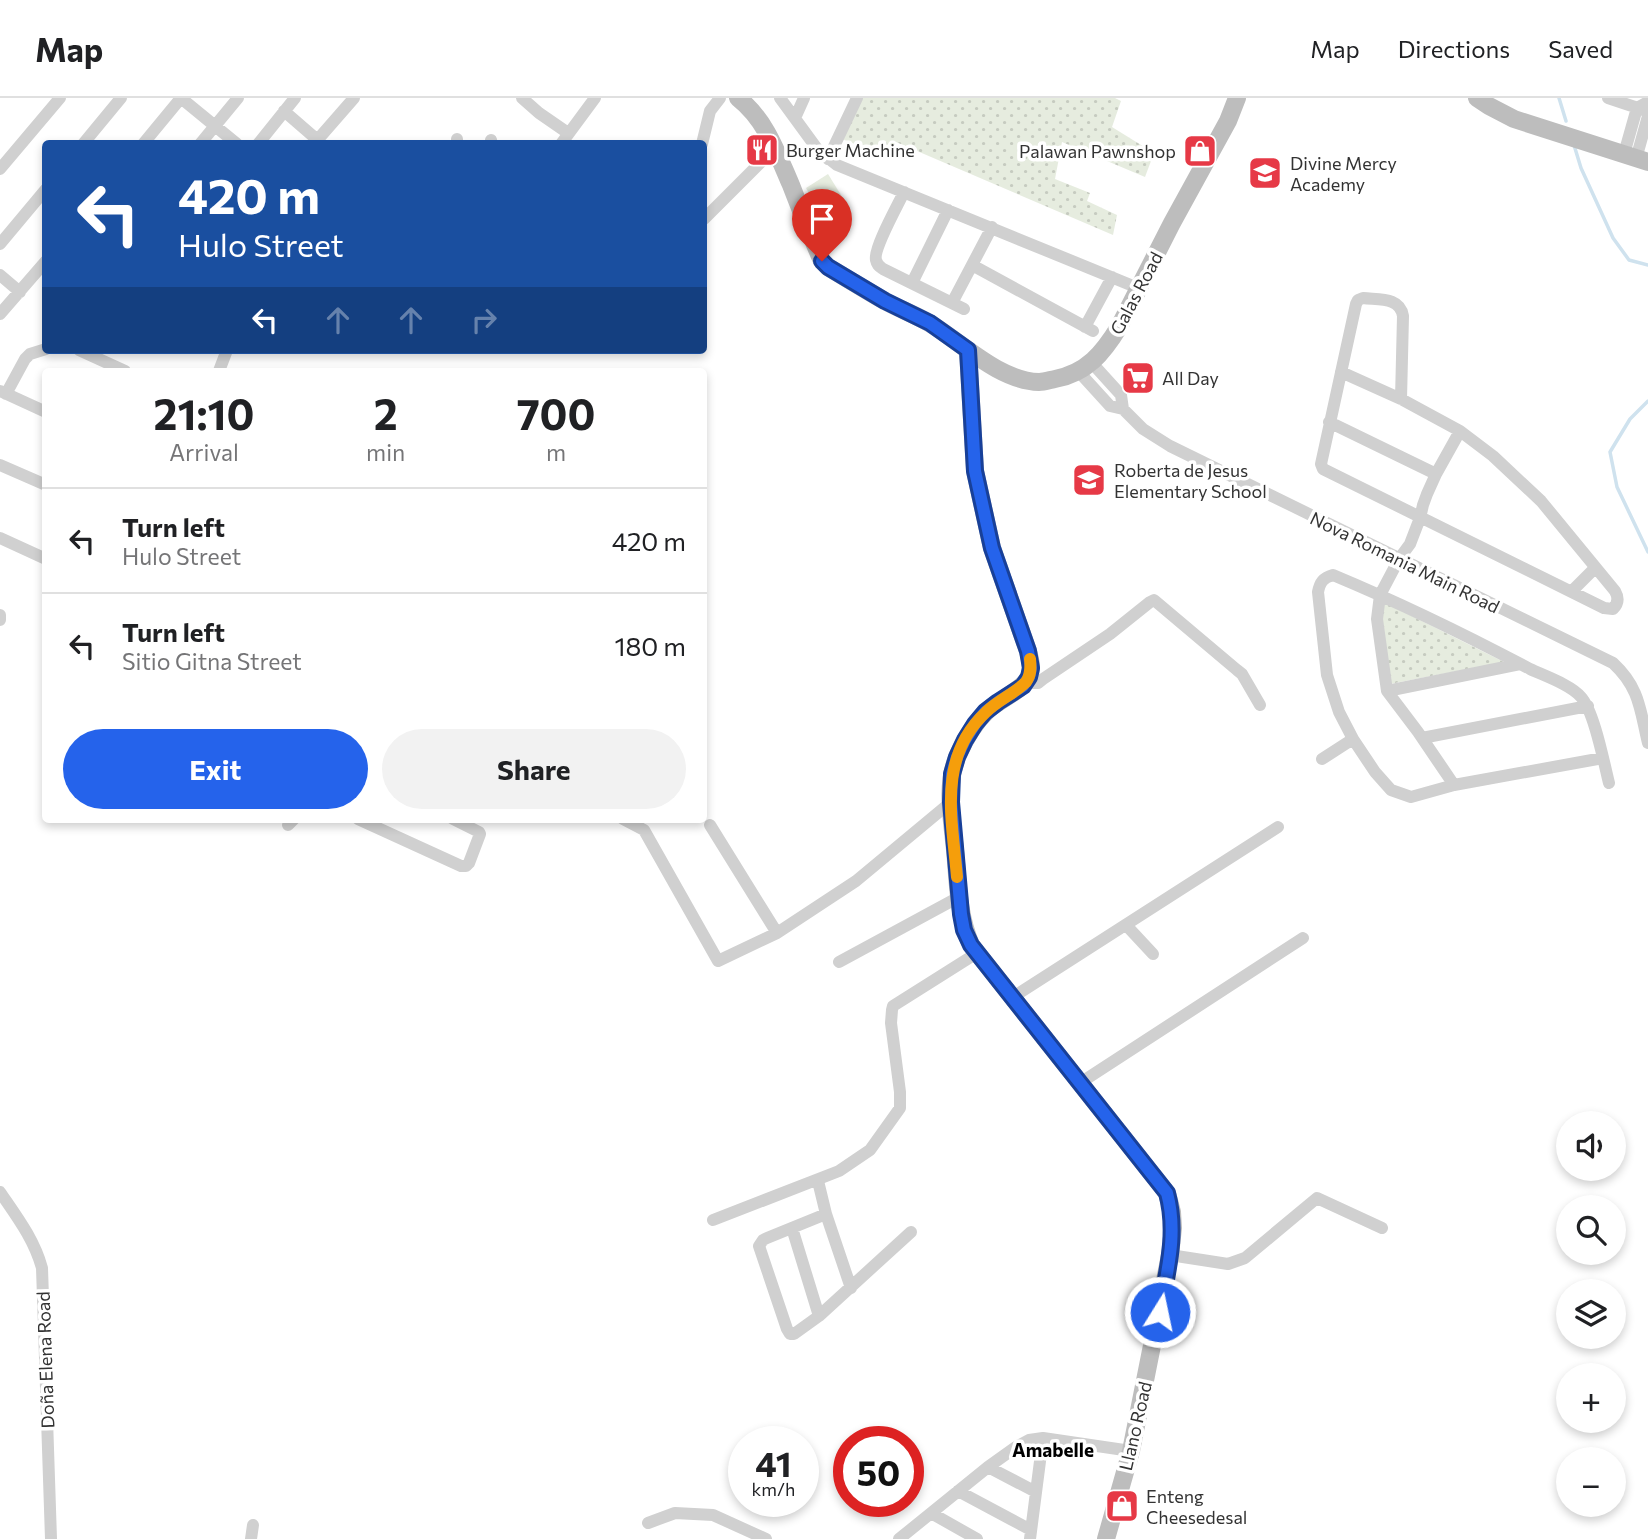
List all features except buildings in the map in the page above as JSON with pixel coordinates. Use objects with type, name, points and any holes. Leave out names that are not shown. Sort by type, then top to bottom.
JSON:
[{"type":"main road","points":[[738,98],[761,121],[822,261],[828,267],[885,301],[930,323],[991,365],[1018,378],[1040,382],[1085,367]]},
{"type":"main road","name":"Galas Road","points":[[1085,367],[1110,341],[1228,121],[1237,98]]},
{"type":"main road","points":[[1477,98],[1514,119],[1636,158]]},
{"type":"main road","points":[[968,350],[975,471],[992,548],[1030,660],[1031,668],[1026,682]]},
{"type":"main road","name":"Llano Road","points":[[1026,682],[985,712],[965,740],[952,774],[951,802],[964,930],[977,953],[1167,1193],[1172,1212],[1170,1255],[1160,1312],[1131,1451],[1106,1539]]},
{"type":"street","points":[[0,169],[60,98]]},
{"type":"street","points":[[86,140],[121,98]]},
{"type":"street","points":[[146,140],[181,98],[232,140]]},
{"type":"street","points":[[203,140],[238,98]]},
{"type":"street","points":[[261,140],[295,98]]},
{"type":"street","points":[[284,111],[317,137],[354,98]]},
{"type":"street","points":[[522,98],[565,138],[595,98]]},
{"type":"street","points":[[703,140],[710,111],[720,98]]},
{"type":"street","points":[[780,98],[818,150],[850,171],[1139,288]]},
{"type":"street","points":[[795,118],[804,98]]},
{"type":"street","points":[[828,159],[857,98]]},
{"type":"street","points":[[1608,98],[1646,108],[1636,158]]},
{"type":"street","points":[[707,216],[775,148]]},
{"type":"street","points":[[904,192],[878,245],[875,259],[877,264],[958,306],[972,265],[992,227]]},
{"type":"street","points":[[0,244],[42,194]]},
{"type":"street","points":[[912,283],[948,210]]},
{"type":"street","points":[[972,265],[1089,329],[1112,277]]},
{"type":"street","points":[[0,314],[42,266]]},
{"type":"street","points":[[0,275],[20,292]]},
{"type":"street","points":[[1341,372],[1401,399],[1460,431],[1493,456],[1541,501],[1617,595],[1618,603],[1613,609],[1604,608],[1322,469],[1329,422],[1356,304],[1363,298],[1391,301],[1402,309],[1401,399]]},
{"type":"street","points":[[42,350],[30,354],[25,359],[3,392],[42,409]]},
{"type":"street","points":[[88,354],[118,368]]},
{"type":"street","name":"Nova Romania Main Road","points":[[1085,367],[1110,406],[1123,409],[1143,429],[1170,446],[1613,663],[1635,690],[1648,743]]},
{"type":"street","points":[[1329,422],[1436,474]]},
{"type":"street","points":[[1454,785],[1387,691],[1377,619],[1380,595],[1409,546],[1436,474],[1460,431]]},
{"type":"street","points":[[0,465],[42,483]]},
{"type":"street","points":[[2,543],[42,558]]},
{"type":"street","points":[[1572,591],[1595,568]]},
{"type":"street","points":[[1603,758],[1454,785],[1412,797],[1391,790],[1353,739],[1330,687],[1318,592],[1320,584],[1333,575],[1380,595],[1521,663],[1580,695],[1588,706],[1603,758],[1609,783]]},
{"type":"street","points":[[1026,682],[1038,683],[1154,600],[1237,670],[1260,705]]},
{"type":"street","points":[[1387,691],[1521,663]]},
{"type":"street","points":[[1422,738],[1588,706]]},
{"type":"street","points":[[1322,759],[1353,739]]},
{"type":"street","points":[[631,823],[644,830],[718,961],[777,933],[856,881],[951,802]]},
{"type":"street","points":[[367,823],[466,866],[480,834],[462,823]]},
{"type":"street","points":[[710,825],[777,933]]},
{"type":"street","points":[[1013,998],[1278,827]]},
{"type":"street","points":[[839,962],[959,897]]},
{"type":"street","points":[[1126,925],[1153,954]]},
{"type":"street","points":[[1080,1083],[1303,938]]},
{"type":"street","points":[[713,1220],[817,1181],[839,1171],[870,1150],[900,1108],[891,1023],[893,1006],[977,953]]},
{"type":"street","points":[[817,1181],[851,1288]]},
{"type":"street","name":"Doña Elena Road","points":[[0,1192],[31,1238],[42,1268],[51,1539]]},
{"type":"street","points":[[1170,1255],[1217,1263],[1236,1262],[1245,1258],[1317,1198],[1382,1228]]},
{"type":"street","points":[[826,1214],[763,1240],[759,1246],[790,1334],[794,1334],[819,1316],[911,1232]]},
{"type":"street","points":[[792,1228],[819,1316]]},
{"type":"street","points":[[958,1491],[1031,1535],[1043,1438]]},
{"type":"street","points":[[907,1537],[931,1513],[988,1467],[1029,1440],[1043,1438],[1131,1451]]},
{"type":"street","points":[[988,1467],[1036,1492]]},
{"type":"street","points":[[648,1523],[676,1513],[713,1515],[766,1539]]},
{"type":"street","points":[[931,1513],[977,1539]]},
{"type":"street","points":[[251,1539],[253,1525]]},
{"type":"shaded area","points":[[862,98],[1115,98],[1121,101],[1112,127],[1154,153],[1145,177],[1062,142],[1055,179],[1090,193],[1087,201],[1117,215],[1113,235],[896,142],[890,158],[842,139]]},
{"type":"shaded area","points":[[828,174],[849,208],[826,222],[806,188]]},
{"type":"shaded area","points":[[1380,600],[1504,662],[1390,684]]},
{"type":"waterway","points":[[1559,98],[1566,121]]},
{"type":"waterway","points":[[1574,145],[1581,168],[1613,238],[1629,260],[1648,265]]},
{"type":"waterway","points":[[1648,401],[1630,419],[1610,452],[1617,487],[1648,552]]},
{"type":"slow traffic","points":[[957,877],[950,791],[957,757],[965,740],[985,712],[1026,682],[1031,668],[1030,659]]},
{"type":"place","name":"Burger Machine","points":[[762,150]]},
{"type":"place","name":"Palawan Pawnshop","points":[[1200,151]]},
{"type":"place","name":"Divine Mercy Academy","points":[[1265,173]]},
{"type":"place","name":"All Day","points":[[1138,378]]},
{"type":"place","name":"Roberta de Jesus Elementary School","points":[[1089,480]]},
{"type":"place","name":"Enteng Cheesedesal","points":[[1122,1506]]},
{"type":"district","name":"Amabelle","points":[[1053,1449]]},
{"type":"route","points":[[822,261],[885,301],[930,323],[968,350],[975,471],[992,548],[1028,651],[1031,668],[1023,686],[985,712],[975,724],[957,757],[952,774],[950,791],[964,930],[971,945],[1167,1193],[1173,1228],[1160,1312]]}]
